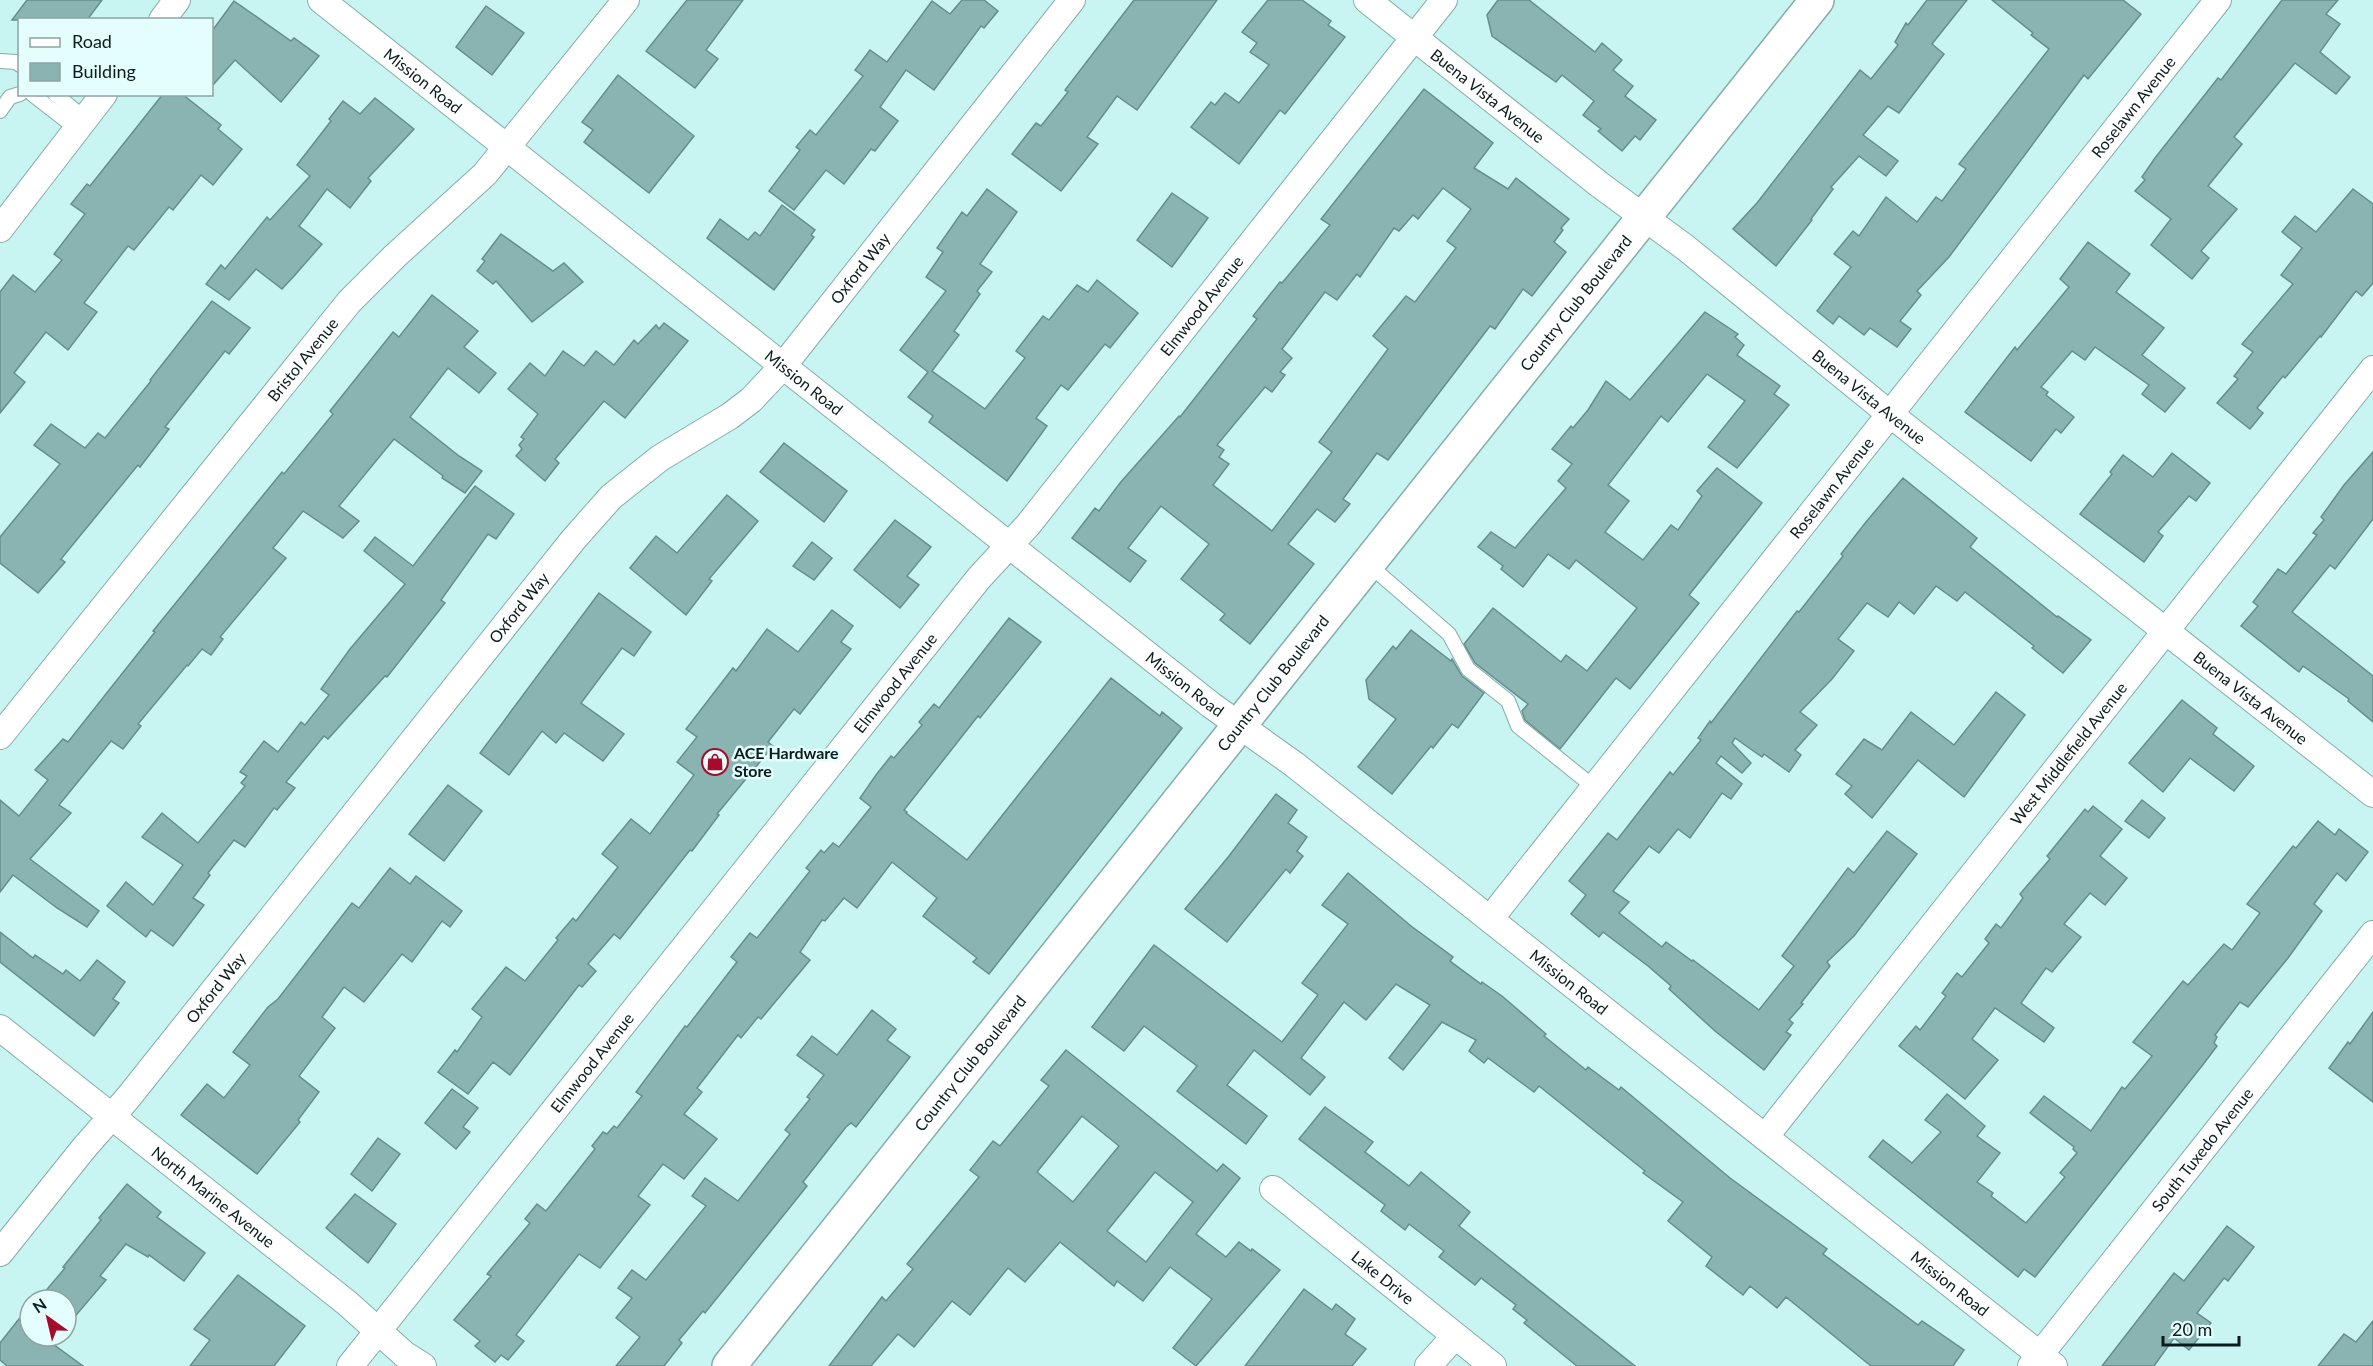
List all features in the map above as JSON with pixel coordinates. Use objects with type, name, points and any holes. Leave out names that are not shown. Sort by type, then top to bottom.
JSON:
[{"type":"street","points":[[164,18],[177,0]]},
{"type":"street","name":"Mission Road","points":[[321,0],[1239,726],[1295,765],[1490,919],[1765,1137],[2042,1362]]},
{"type":"street","name":"Bristol Avenue","points":[[0,736],[349,302],[395,256],[478,182],[626,0]]},
{"type":"street","name":"Oxford Way","points":[[0,1253],[573,540],[604,506],[660,458],[730,416],[751,400],[783,366],[1072,0]]},
{"type":"street","name":"Buena Vista Avenue","points":[[1367,0],[1644,218],[1686,248],[1891,415],[2373,794]]},
{"type":"street","name":"Elmwood Avenue","points":[[350,1366],[971,587],[1028,525],[1444,0]]},
{"type":"street","name":"Country Club Boulevard","points":[[729,1366],[1817,0]]},
{"type":"street","name":"Roselawn Avenue","points":[[1490,919],[2218,0]]},
{"type":"street","points":[[0,229],[102,96]]},
{"type":"street","name":"West Middlefield Avenue","points":[[1765,1137],[2373,369]]},
{"type":"street","name":"South Tuxedo Avenue","points":[[2042,1362],[2373,934]]},
{"type":"street","name":"North Marine Avenue","points":[[0,1028],[347,1303],[404,1354],[423,1366]]},
{"type":"street","name":"Lake Drive","points":[[1273,1190],[1493,1366]]},
{"type":"street","points":[[1428,1366],[1455,1336]]},
{"type":"lane","points":[[0,61],[18,64]]},
{"type":"lane","points":[[0,111],[10,97],[18,95]]},
{"type":"lane","points":[[35,96],[81,124]]},
{"type":"lane","points":[[57,96],[81,124]]},
{"type":"lane","points":[[1368,564],[1449,634],[1468,669],[1508,701],[1518,726],[1595,788]]},
{"type":"building","points":[[27,0],[102,0],[88,18],[18,18],[18,20],[12,20]]},
{"type":"building","points":[[687,0],[743,0],[706,50],[718,59],[695,88],[646,51]]},
{"type":"building","points":[[962,0],[984,0],[998,11],[984,28],[981,26],[934,90],[906,70],[880,107],[898,121],[875,151],[871,149],[844,184],[826,170],[794,210],[769,191],[800,150],[796,147],[810,130],[816,135],[863,76],[855,70],[870,50],[887,62],[932,1],[950,14]]},
{"type":"building","points":[[1134,0],[1217,0],[1137,110],[1117,96],[1087,137],[1098,144],[1061,191],[1012,154],[1036,123],[1041,126],[1068,92],[1065,90]]},
{"type":"building","points":[[1268,0],[1302,0],[1331,21],[1328,25],[1345,37],[1285,114],[1280,110],[1239,164],[1191,127],[1211,102],[1215,105],[1225,93],[1239,103],[1269,65],[1250,52],[1257,43],[1242,32]]},
{"type":"building","points":[[1498,0],[1529,0],[1595,52],[1602,43],[1622,60],[1613,70],[1633,86],[1625,96],[1656,120],[1640,140],[1635,136],[1622,151],[1598,131],[1601,129],[1583,115],[1594,101],[1562,75],[1556,82],[1492,36],[1487,15]]},
{"type":"building","points":[[1927,0],[1967,0],[1932,44],[1944,54],[1899,113],[1888,106],[1863,135],[1898,161],[1886,176],[1859,156],[1831,187],[1833,189],[1812,220],[1776,266],[1733,229],[1757,203],[1860,70],[1871,79],[1898,45],[1895,42],[1906,23],[1908,25]]},
{"type":"building","points":[[1992,0],[2123,0],[2141,14],[2088,79],[2084,75],[1949,257],[1917,291],[1921,295],[1900,321],[1911,329],[1897,347],[1870,328],[1864,335],[1839,316],[1833,324],[1817,311],[1851,267],[1834,254],[1853,231],[1859,236],[1886,197],[1917,222],[1936,197],[1942,201],[1966,169],[1959,164],[2049,49]]},
{"type":"building","points":[[2282,0],[2338,0],[2326,14],[2340,24],[2320,52],[2350,77],[2336,94],[2295,63],[2234,137],[2242,144],[2208,186],[2237,209],[2201,251],[2209,258],[2192,279],[2151,245],[2171,219],[2135,191],[2145,180],[2142,177],[2155,158],[2218,78],[2221,80]]},
{"type":"building","points":[[234,1],[291,41],[294,38],[319,56],[281,102],[235,60],[213,85],[213,30]]},
{"type":"building","points":[[486,6],[524,33],[492,75],[456,47]]},
{"type":"building","points":[[618,75],[694,136],[649,193],[584,142],[593,130],[582,122]]},
{"type":"building","points":[[1424,89],[1493,143],[1474,168],[1508,189],[1516,178],[1569,219],[1554,242],[1566,252],[1532,296],[1523,289],[1495,329],[1490,326],[1388,460],[1377,453],[1343,499],[1350,504],[1335,522],[1317,509],[1288,544],[1314,564],[1250,644],[1220,620],[1225,614],[1181,579],[1209,544],[1161,506],[1128,548],[1146,561],[1130,582],[1072,538],[1095,508],[1099,511],[1120,483],[1180,417],[1257,319],[1253,316],[1330,225],[1321,219]],"holes":[[[1443,188],[1471,209],[1447,241],[1456,248],[1415,302],[1406,296],[1373,336],[1388,349],[1319,442],[1332,452],[1272,531],[1213,485],[1229,464],[1219,457],[1224,450],[1217,445],[1265,387],[1272,392],[1285,375],[1280,372],[1292,358],[1282,349],[1325,292],[1337,300],[1357,274],[1360,277],[1394,228],[1399,231],[1413,215],[1418,219]]]},
{"type":"building","points":[[161,96],[185,96],[221,125],[218,129],[242,149],[213,185],[201,175],[173,210],[169,207],[134,250],[128,246],[84,303],[97,312],[68,350],[46,332],[14,373],[25,382],[0,413],[0,292],[13,275],[35,292],[62,260],[54,254],[85,214],[71,204],[87,184],[90,186]]},
{"type":"building","points":[[375,98],[414,129],[368,178],[371,181],[350,208],[327,189],[299,226],[322,244],[295,275],[282,289],[256,269],[229,300],[206,284],[221,265],[225,269],[267,217],[270,220],[310,176],[297,165],[331,121],[329,119],[343,101],[360,114]]},
{"type":"building","points":[[987,189],[1017,212],[980,264],[992,272],[977,291],[980,294],[954,331],[959,335],[932,371],[985,409],[1025,358],[1016,351],[1043,316],[1049,320],[1077,285],[1088,292],[1097,280],[1138,313],[1110,348],[1105,344],[1068,390],[1061,385],[1036,418],[1047,426],[1007,481],[929,422],[933,416],[908,397],[928,372],[900,350],[946,291],[926,277],[943,252],[937,248],[962,212],[967,216]]},
{"type":"building","points":[[2353,189],[2373,204],[2373,283],[2362,296],[2356,291],[2321,337],[2285,378],[2283,376],[2257,408],[2263,413],[2250,429],[2217,403],[2238,379],[2234,376],[2253,352],[2242,344],[2293,284],[2281,275],[2302,248],[2282,232],[2295,216],[2316,232]]},
{"type":"building","points":[[1172,193],[1208,218],[1172,267],[1137,240]]},
{"type":"building","points":[[782,205],[815,230],[811,235],[814,237],[774,290],[707,238],[720,219],[748,240],[755,232],[760,236]]},
{"type":"building","points":[[501,234],[553,271],[564,263],[583,282],[532,322],[496,281],[493,284],[477,271],[485,261],[482,259]]},
{"type":"building","points":[[2088,242],[2130,274],[2116,292],[2164,328],[2142,355],[2185,388],[2165,412],[2142,394],[2149,385],[2095,347],[2085,360],[2072,351],[2041,387],[2048,392],[2046,395],[2074,417],[2061,433],[2056,429],[2031,461],[1965,412],[2015,347],[2017,350],[2069,287],[2060,279]]},
{"type":"building","points":[[432,295],[478,331],[464,347],[496,373],[479,393],[448,368],[410,417],[459,456],[482,471],[465,493],[442,478],[443,476],[394,439],[339,506],[359,521],[343,538],[303,511],[273,548],[286,558],[220,637],[223,639],[211,655],[202,649],[187,665],[138,724],[141,726],[123,749],[111,741],[59,805],[71,813],[30,859],[99,911],[87,927],[13,875],[0,892],[0,800],[19,816],[48,780],[35,770],[63,739],[68,742],[155,632],[153,631],[282,472],[284,474],[333,414],[330,411],[393,332],[399,337]]},
{"type":"building","points":[[212,301],[250,328],[229,354],[225,351],[165,427],[169,429],[140,467],[138,465],[61,559],[65,562],[38,593],[0,563],[0,537],[60,464],[34,445],[51,424],[85,448],[98,433],[105,438]]},
{"type":"building","points":[[1705,312],[1738,334],[1735,337],[1744,345],[1737,355],[1780,386],[1774,394],[1789,405],[1737,468],[1708,447],[1745,401],[1707,374],[1668,422],[1661,416],[1608,485],[1629,501],[1605,532],[1643,560],[1671,525],[1678,530],[1702,496],[1697,491],[1717,468],[1762,503],[1689,595],[1699,603],[1630,689],[1616,678],[1560,749],[1525,720],[1522,711],[1528,704],[1475,663],[1464,644],[1493,608],[1561,662],[1566,655],[1587,671],[1637,608],[1576,560],[1569,569],[1548,554],[1523,587],[1501,569],[1503,566],[1478,547],[1491,532],[1515,548],[1566,488],[1558,481],[1572,464],[1552,449],[1588,410],[1606,381],[1630,400]]},
{"type":"building","points":[[664,323],[688,341],[625,418],[604,401],[555,459],[559,463],[545,481],[516,456],[522,449],[519,445],[524,439],[521,437],[538,414],[508,389],[530,363],[545,376],[563,351],[584,366],[596,351],[614,365],[634,340],[638,344],[656,325],[659,329]]},
{"type":"building","points":[[784,443],[847,491],[824,522],[760,472]]},
{"type":"building","points":[[2373,452],[2373,519],[2335,569],[2330,565],[2292,612],[2373,676],[2373,722],[2348,701],[2349,699],[2303,666],[2299,672],[2241,626],[2258,606],[2253,602],[2278,569],[2286,574],[2317,535],[2313,533],[2324,520],[2321,517],[2344,485]]},
{"type":"building","points":[[2172,453],[2210,483],[2196,501],[2189,496],[2158,532],[2163,536],[2144,562],[2080,514],[2112,474],[2110,472],[2123,455],[2153,477]]},
{"type":"building","points":[[1903,478],[1977,538],[1970,547],[2057,617],[2091,640],[2063,673],[2032,648],[2034,646],[1965,592],[1957,601],[1936,586],[1914,614],[1899,602],[1888,617],[1867,603],[1838,639],[1854,651],[1832,679],[1800,712],[1817,725],[1795,750],[1801,755],[1789,772],[1764,754],[1762,757],[1735,738],[1732,743],[1751,763],[1742,773],[1721,756],[1716,763],[1742,784],[1731,799],[1722,793],[1690,838],[1678,829],[1659,853],[1649,846],[1613,891],[1629,902],[1619,913],[1662,947],[1666,942],[1693,960],[1759,1010],[1794,966],[1782,956],[1848,868],[1854,873],[1887,831],[1917,854],[1854,936],[1827,962],[1830,966],[1789,1020],[1793,1023],[1786,1032],[1791,1035],[1764,1070],[1715,1031],[1669,989],[1671,986],[1648,966],[1603,932],[1599,937],[1571,914],[1586,895],[1569,881],[1608,833],[1617,840],[1670,772],[1673,775],[1701,740],[1698,738],[1710,721],[1711,723],[1797,611],[1799,612],[1843,556],[1841,554],[1866,522]]},
{"type":"building","points":[[475,486],[514,514],[496,539],[488,534],[441,600],[445,603],[387,677],[385,676],[328,739],[324,736],[286,782],[295,788],[277,810],[274,808],[245,847],[234,840],[208,873],[210,875],[193,898],[204,905],[173,946],[151,930],[146,937],[107,906],[126,882],[153,905],[183,865],[142,837],[162,813],[198,843],[245,786],[241,783],[247,776],[240,772],[264,741],[278,752],[301,722],[305,725],[329,695],[321,689],[350,649],[405,584],[364,551],[375,537],[413,566]]},
{"type":"building","points":[[727,495],[758,521],[709,579],[712,581],[686,615],[630,568],[656,536],[677,553]]},
{"type":"building","points":[[895,520],[931,547],[907,576],[919,585],[900,608],[854,570]]},
{"type":"building","points":[[812,542],[832,558],[814,580],[793,566]]},
{"type":"building","points":[[599,593],[651,632],[634,656],[622,648],[581,703],[624,734],[603,761],[564,733],[556,743],[542,731],[509,775],[480,753]]},
{"type":"building","points":[[832,610],[853,626],[841,642],[851,649],[800,714],[794,709],[768,742],[773,746],[620,939],[614,934],[588,964],[596,971],[582,987],[579,985],[510,1075],[493,1062],[468,1094],[438,1072],[455,1050],[457,1052],[482,1017],[472,1009],[506,967],[525,981],[558,940],[556,938],[573,918],[576,921],[618,867],[602,854],[631,819],[650,834],[694,775],[677,762],[697,737],[686,729],[733,668],[736,671],[767,629],[798,652]]},
{"type":"building","points":[[1009,618],[1041,642],[980,718],[978,716],[904,810],[967,860],[1111,678],[1160,716],[1162,712],[1182,728],[989,974],[973,962],[977,958],[923,916],[937,898],[892,862],[857,908],[844,898],[825,921],[822,920],[800,952],[810,960],[761,1019],[758,1017],[741,1038],[738,1035],[697,1088],[702,1092],[684,1114],[717,1139],[684,1179],[663,1164],[638,1196],[650,1205],[600,1268],[579,1254],[516,1335],[524,1341],[508,1360],[501,1355],[495,1362],[475,1346],[480,1341],[454,1320],[491,1276],[487,1274],[530,1223],[525,1219],[537,1204],[546,1211],[595,1149],[592,1146],[603,1132],[607,1134],[614,1126],[617,1128],[642,1096],[636,1092],[737,962],[731,957],[750,933],[757,938],[810,871],[806,868],[821,850],[824,853],[833,843],[839,847],[871,807],[860,798],[876,775],[891,756],[894,758],[922,725],[919,722],[934,704],[939,708]]},
{"type":"building","points":[[1411,630],[1451,661],[1452,659],[1462,676],[1484,693],[1458,728],[1452,724],[1392,794],[1358,767],[1396,719],[1369,699],[1366,680],[1393,646],[1396,649]]},
{"type":"building","points":[[1996,692],[2025,715],[1964,797],[1918,760],[1872,818],[1845,794],[1852,786],[1836,774],[1864,739],[1882,750],[1911,712],[1954,745]]},
{"type":"building","points":[[2182,700],[2217,728],[2213,734],[2254,766],[2234,791],[2190,758],[2163,792],[2129,763]]},
{"type":"building","points":[[448,785],[482,811],[444,861],[409,834]]},
{"type":"building","points":[[1276,794],[1297,810],[1288,823],[1307,837],[1297,851],[1303,856],[1290,873],[1286,869],[1227,942],[1185,909]]},
{"type":"building","points":[[2142,800],[2165,818],[2149,838],[2125,821]]},
{"type":"building","points":[[2093,806],[2122,829],[2100,856],[2127,878],[2105,905],[2090,893],[2064,924],[2081,937],[2052,972],[2046,968],[2021,1003],[2054,1028],[2044,1042],[1995,1008],[1972,1039],[1998,1060],[1965,1099],[1899,1046],[1916,1026],[1920,1030],[1946,996],[1942,993],[1957,973],[1962,977],[1989,943],[1985,939],[1996,924],[2001,928],[2023,898],[2020,894],[2050,859],[2047,856],[2085,809],[2088,812]]},
{"type":"building","points":[[2318,821],[2335,835],[2339,829],[2368,852],[2346,881],[2337,873],[2314,904],[2322,911],[2288,958],[2248,1007],[2240,1002],[2215,1035],[2217,1037],[2214,1043],[2217,1046],[2035,1277],[2024,1269],[2018,1277],[1869,1157],[1883,1140],[1912,1163],[1941,1132],[1925,1120],[1947,1094],[1985,1126],[1977,1136],[2000,1153],[1977,1182],[1993,1193],[1991,1196],[2026,1223],[2065,1177],[2060,1173],[2077,1153],[2074,1147],[2030,1113],[2044,1096],[2091,1131],[2122,1087],[2125,1089],[2152,1056],[2133,1042],[2183,981],[2188,985],[2224,944],[2232,950],[2260,913],[2247,904],[2293,846],[2296,848]]},
{"type":"building","points":[[390,868],[410,884],[416,876],[462,911],[450,927],[442,921],[412,962],[402,954],[364,1002],[344,987],[322,1017],[335,1028],[299,1076],[319,1092],[298,1120],[300,1122],[257,1174],[181,1115],[207,1084],[224,1098],[250,1065],[233,1052],[268,1007],[278,999],[352,903],[359,908]]},
{"type":"building","points":[[1348,873],[1411,926],[1453,957],[1450,961],[1502,996],[1546,1034],[1544,1036],[1586,1070],[1588,1067],[1619,1090],[1621,1087],[1730,1178],[1827,1249],[1823,1254],[1918,1325],[1922,1321],[1964,1350],[1953,1366],[1871,1366],[1786,1297],[1777,1308],[1750,1286],[1743,1295],[1706,1266],[1712,1257],[1668,1221],[1683,1202],[1643,1173],[1645,1171],[1539,1086],[1534,1092],[1488,1058],[1484,1063],[1469,1051],[1476,1040],[1442,1022],[1403,1070],[1389,1058],[1430,1005],[1396,984],[1366,1020],[1344,1002],[1301,1058],[1325,1077],[1310,1095],[1254,1050],[1227,1085],[1267,1116],[1246,1144],[1177,1091],[1197,1066],[1144,1026],[1124,1051],[1092,1027],[1154,945],[1282,1042],[1318,995],[1302,983],[1348,924],[1322,905]]},
{"type":"building","points":[[0,932],[33,958],[35,955],[63,974],[66,970],[80,981],[97,960],[125,982],[113,999],[119,1003],[94,1036],[0,962]]},
{"type":"building","points":[[872,1010],[896,1029],[887,1040],[910,1057],[856,1127],[851,1123],[846,1127],[803,1182],[807,1186],[705,1313],[703,1311],[679,1340],[682,1343],[664,1366],[616,1366],[640,1337],[616,1318],[632,1298],[618,1288],[632,1270],[646,1280],[706,1206],[692,1196],[705,1178],[738,1201],[790,1134],[785,1130],[810,1099],[807,1097],[824,1075],[797,1055],[812,1036],[837,1055]]},
{"type":"building","points":[[2373,1012],[2373,1102],[2329,1068]]},
{"type":"building","points":[[1066,1050],[1217,1171],[1223,1164],[1240,1178],[1196,1234],[1226,1257],[1239,1242],[1280,1270],[1196,1366],[1173,1348],[1212,1299],[1170,1267],[1143,1301],[1117,1281],[1114,1286],[1060,1242],[1025,1282],[1008,1268],[970,1315],[952,1301],[914,1347],[898,1334],[871,1366],[829,1366],[882,1297],[886,1301],[913,1269],[907,1264],[979,1177],[970,1170],[993,1141],[1000,1146],[1049,1086],[1041,1080]],"holes":[[[1082,1116],[1119,1146],[1073,1202],[1037,1172]],[[1155,1172],[1193,1202],[1146,1262],[1107,1231]]]},
{"type":"building","points":[[452,1089],[478,1108],[463,1127],[470,1132],[456,1149],[425,1123]]},
{"type":"building","points":[[1325,1107],[1373,1142],[1365,1152],[1409,1186],[1421,1172],[1470,1212],[1459,1226],[1635,1366],[1577,1366],[1524,1323],[1527,1320],[1513,1309],[1516,1305],[1481,1278],[1475,1285],[1439,1257],[1444,1251],[1409,1224],[1405,1230],[1381,1211],[1385,1205],[1299,1139]]},
{"type":"building","points":[[378,1138],[400,1154],[372,1191],[351,1174]]},
{"type":"building","points":[[127,1184],[161,1212],[157,1217],[205,1253],[184,1281],[149,1255],[148,1257],[126,1244],[100,1276],[106,1280],[78,1313],[78,1288],[48,1288],[101,1220],[99,1218]]},
{"type":"building","points":[[355,1194],[396,1224],[368,1263],[326,1228]]},
{"type":"building","points":[[2227,1226],[2254,1247],[2228,1281],[2224,1278],[2197,1313],[2211,1323],[2189,1350],[2174,1338],[2154,1366],[2102,1366],[2174,1273],[2184,1281]]},
{"type":"building","points":[[238,1275],[305,1326],[274,1366],[190,1366],[210,1340],[194,1329]]},
{"type":"building","points":[[1304,1289],[1332,1310],[1336,1304],[1355,1319],[1345,1334],[1366,1349],[1352,1366],[1245,1366]]},
{"type":"building","points":[[18,1320],[18,1348],[58,1348],[83,1366],[7,1366],[0,1360],[0,1343]]},
{"type":"building","points":[[2373,1321],[2373,1366],[2318,1366],[2344,1334],[2356,1342]]},
{"type":"place","name":"ACE Hardware Store","points":[[715,762]]}]
